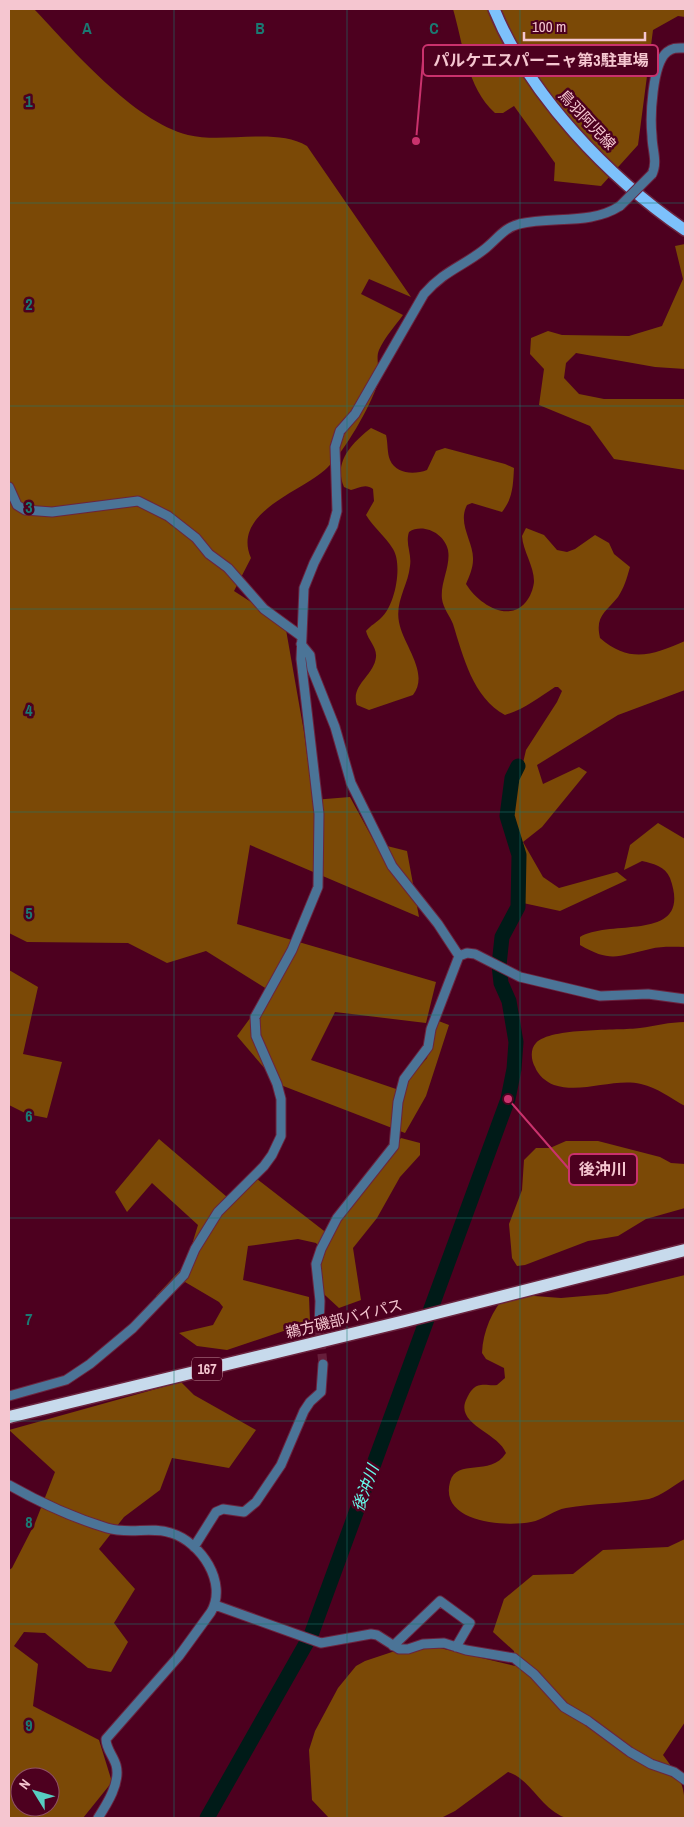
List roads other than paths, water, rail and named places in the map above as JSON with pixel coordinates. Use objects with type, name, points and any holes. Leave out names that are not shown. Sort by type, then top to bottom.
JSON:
[{"type":"highway","name":"鵜方磯部バイパス","points":[[9,1417],[446,1311],[685,1250]]},
{"type":"main road","name":"鳥羽阿児線","points":[[494,9],[517,57],[555,110],[580,138],[631,187],[685,230]]},
{"type":"street","points":[[9,1396],[66,1380],[133,1328],[184,1276],[195,1249],[218,1212],[264,1166],[272,1155],[281,1136],[281,1100],[277,1084],[256,1036],[254,1025],[261,1004],[292,950],[318,887],[318,814],[307,725],[301,640],[304,588],[314,562],[334,526],[337,511],[335,447],[340,431],[355,414],[424,294],[438,278],[485,248],[504,230],[520,224],[596,217],[609,213],[620,206],[652,174],[655,168],[652,108],[658,65],[667,52],[674,48],[685,48]]},
{"type":"street","points":[[9,488],[17,505],[25,510],[52,512],[138,501],[168,516],[196,538],[209,554],[228,568],[264,609],[301,640],[310,654],[312,669],[335,727],[351,783],[392,866],[438,924],[459,956]]},
{"type":"street","points":[[319,1327],[316,1264],[321,1249],[337,1218],[394,1146],[398,1102],[404,1079],[428,1047],[431,1029],[459,956],[467,952],[475,954],[520,977],[600,996],[648,994],[685,999]]},
{"type":"street","points":[[194,1547],[216,1512],[223,1509],[244,1512],[256,1502],[281,1465],[310,1402],[321,1392],[323,1364]]},
{"type":"street","points":[[9,1485],[107,1528],[127,1533],[156,1530],[172,1532],[194,1547],[209,1565],[212,1574],[215,1604],[179,1656],[108,1736],[106,1744],[116,1764],[116,1776],[111,1795],[98,1818]]},
{"type":"street","points":[[393,1646],[440,1600],[470,1623],[456,1647]]},
{"type":"street","points":[[215,1604],[321,1643],[371,1634],[378,1635],[399,1650],[423,1644],[444,1643],[514,1658],[534,1674],[564,1707],[588,1721],[630,1752],[651,1764],[674,1772],[685,1780]]},
{"type":"waterway","name":"後沖川","points":[[207,1818],[311,1635],[508,1099],[514,1069],[516,1042],[509,1001],[501,983],[499,965],[502,937],[518,907],[519,855],[507,816],[512,778],[518,766]]},
{"type":"tunnel","points":[[319,1327],[323,1364]]},
{"type":"place","name":"パルケエスパーニャ第3駐車場","points":[[416,141]]},
{"type":"place","name":"後沖川","points":[[508,1099]]}]
